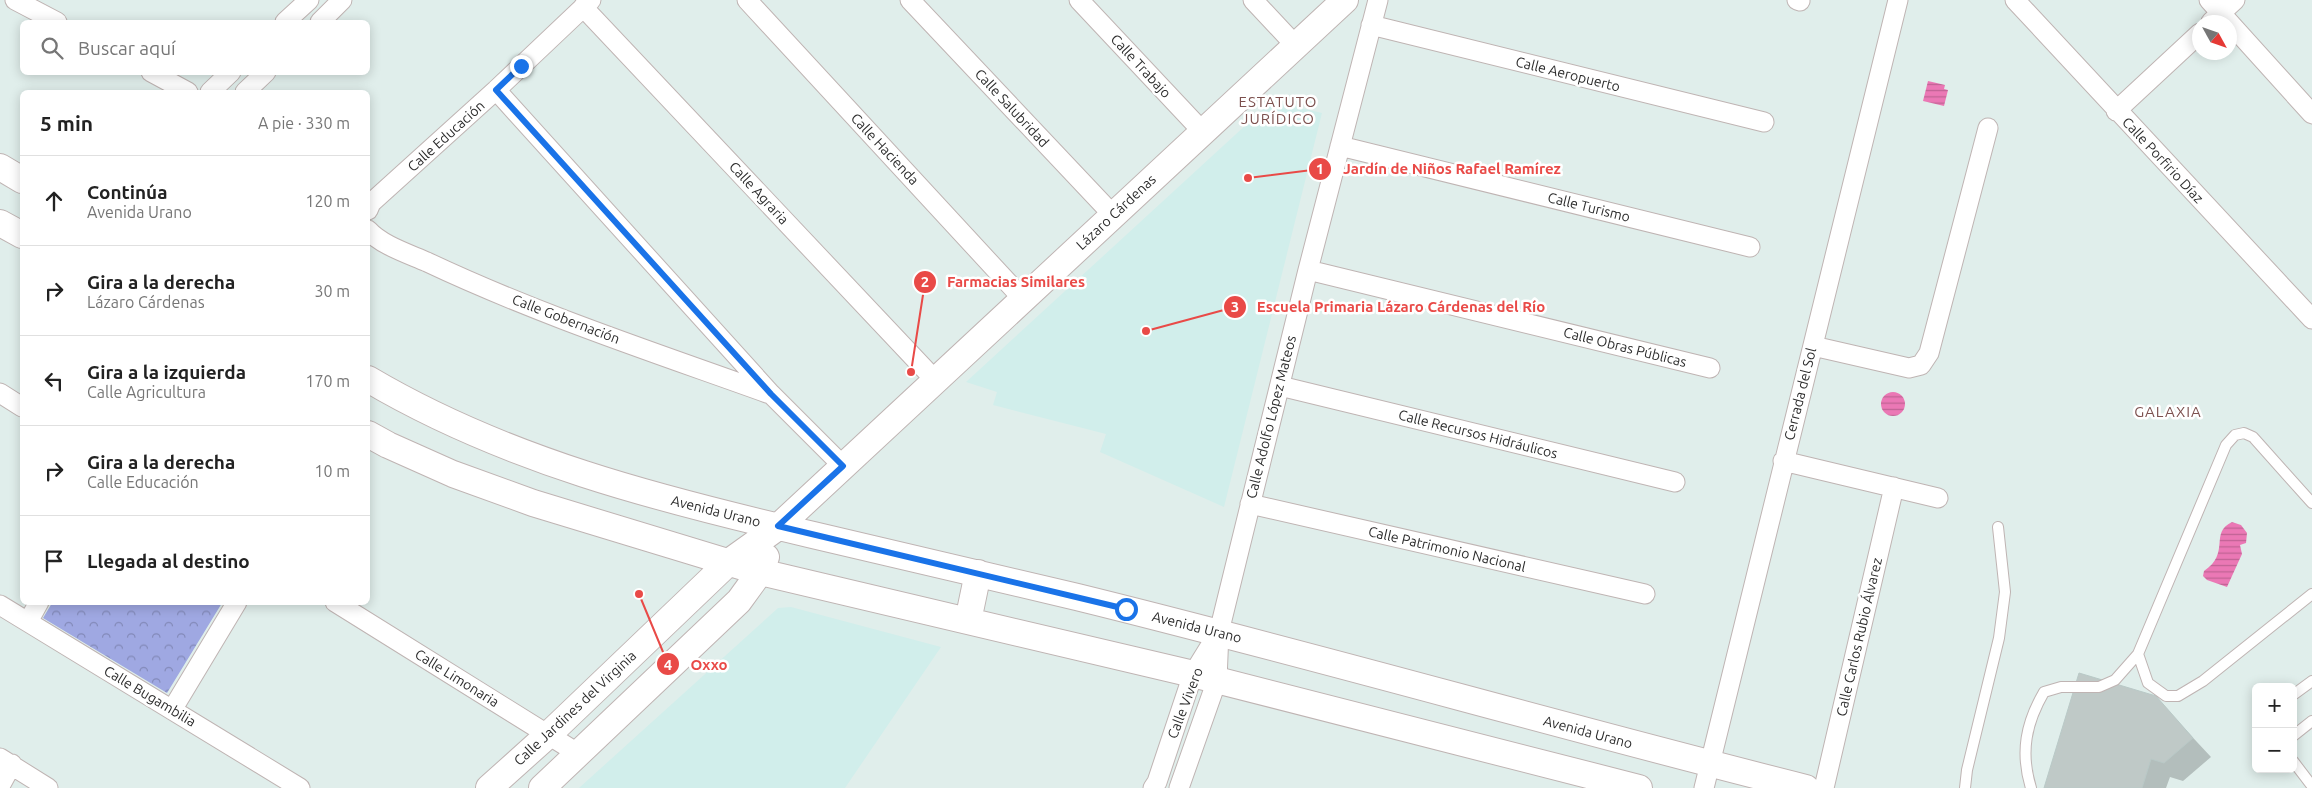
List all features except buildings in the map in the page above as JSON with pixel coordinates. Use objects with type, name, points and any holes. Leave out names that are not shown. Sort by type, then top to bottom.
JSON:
[{"type":"main road","name":"Lázaro Cárdenas","points":[[778,526],[1345,0]]},
{"type":"main road","points":[[0,167],[20,179]]},
{"type":"main road","points":[[0,223],[20,234]]},
{"type":"main road","name":"Avenida Urano","points":[[370,380],[410,404],[507,447],[686,505],[1219,632],[1707,776],[1806,788]]},
{"type":"main road","points":[[370,435],[388,446],[453,474],[506,493],[654,541],[760,572],[1205,677],[1639,788]]},
{"type":"main road","points":[[542,788],[739,601],[760,572],[778,526]]},
{"type":"main road","name":"Calle Jardines del Virginia","points":[[489,788],[548,735],[729,562],[778,526]]},
{"type":"main road","points":[[968,621],[978,574]]},
{"type":"street","points":[[15,0],[53,20]]},
{"type":"street","points":[[320,20],[342,0]]},
{"type":"street","name":"Calle Hacienda","points":[[747,0],[1023,299]]},
{"type":"street","name":"Calle Salubridad","points":[[910,0],[1113,215]]},
{"type":"street","name":"Calle Trabajo","points":[[1079,0],[1203,132]]},
{"type":"street","points":[[1253,0],[1296,46]]},
{"type":"street","name":"Calle Adolfo López Mateos","points":[[1219,632],[1308,270],[1378,0]]},
{"type":"street","name":"Cerrada del Sol","points":[[1707,776],[1898,0]]},
{"type":"street","name":"Calle Porfirio Díaz","points":[[2015,0],[2116,111],[2312,319]]},
{"type":"street","points":[[2235,0],[2214,12],[2312,114]]},
{"type":"street","points":[[287,20],[302,2],[316,20]]},
{"type":"street","name":"Calle Educación","points":[[370,205],[496,90],[587,3]]},
{"type":"street","name":"Calle Agraria","points":[[587,3],[935,380]]},
{"type":"street","name":"Calle Aeropuerto","points":[[1372,25],[1764,122]]},
{"type":"street","points":[[2116,111],[2192,40]]},
{"type":"street","points":[[157,75],[184,90]]},
{"type":"street","points":[[212,90],[228,75]]},
{"type":"street","points":[[247,90],[263,75]]},
{"type":"street","points":[[496,90],[771,394],[843,466]]},
{"type":"street","points":[[1813,346],[1909,368],[1921,365],[1929,353],[1988,128]]},
{"type":"street","name":"Calle Turismo","points":[[1340,146],[1750,247]]},
{"type":"street","name":"Calle Gobernación","points":[[370,231],[390,245],[467,281],[588,329],[771,394]]},
{"type":"street","name":"Calle Obras Públicas","points":[[1308,270],[1710,368]]},
{"type":"street","name":"Calle Recursos Hidráulicos","points":[[1280,386],[1675,482]]},
{"type":"street","points":[[0,394],[20,407]]},
{"type":"street","points":[[1783,461],[1938,498]]},
{"type":"street","name":"Calle Carlos Rubio Álvarez","points":[[1824,788],[1894,487]]},
{"type":"street","name":"Calle Patrimonio Nacional","points":[[1250,504],[1645,594]]},
{"type":"street","name":"Calle Bugambilia","points":[[0,604],[300,788]]},
{"type":"street","points":[[28,622],[37,605]]},
{"type":"street","points":[[172,710],[235,605]]},
{"type":"street","name":"Calle Limonaria","points":[[340,605],[579,754]]},
{"type":"street","name":"Calle Vivero","points":[[1179,788],[1205,677],[1219,632]]},
{"type":"street","name":"Calle Vivero","points":[[1159,786],[1205,677]]},
{"type":"street","points":[[0,786],[6,761],[48,788]]},
{"type":"lane","points":[[2031,788],[2025,750],[2032,713],[2044,692],[2061,687],[2099,687],[2116,680],[2138,654],[2226,445],[2235,435],[2244,433],[2253,438],[2312,503]]},
{"type":"lane","points":[[1965,788],[1967,770],[1999,638],[2005,592],[1998,527]]},
{"type":"lane","points":[[2138,654],[2148,683],[2166,696],[2178,696],[2203,681],[2312,594]]},
{"type":"lane","points":[[2297,692],[2312,681]]},
{"type":"lane","points":[[2297,733],[2312,721]]},
{"type":"lane","points":[[2297,766],[2310,781]]},
{"type":"shaded area","points":[[1928,81],[1945,85],[1944,89],[1948,90],[1944,106],[1923,101]]},
{"type":"shaded area","points":[[1272,101],[1322,113],[1224,507],[1100,452],[1106,434],[993,405],[997,392],[966,382]]},
{"type":"shaded area","points":[[1893,392],[1898,393],[1904,399],[1904,409],[1898,415],[1893,416],[1888,415],[1882,409],[1881,404],[1882,399],[1888,393]]},
{"type":"shaded area","points":[[2232,522],[2241,525],[2247,533],[2246,543],[2240,545],[2242,554],[2227,587],[2207,580],[2203,576],[2204,571],[2217,557],[2222,532]]},
{"type":"shaded area","points":[[791,607],[941,647],[845,788],[579,788],[778,608]]},
{"type":"green space","points":[[51,605],[221,605],[167,693],[43,618]]},
{"type":"place","name":"Jardín de Niños Rafael Ramírez","points":[[1248,178]]},
{"type":"place","name":"Escuela Primaria Lázaro Cárdenas del Río","points":[[1146,331]]},
{"type":"place","name":"Farmacias Similares","points":[[911,372]]},
{"type":"place","name":"Oxxo","points":[[639,594]]},
{"type":"district","name":"ESTATUTO JURÍDICO","points":[[1278,110]]},
{"type":"district","name":"GALAXIA","points":[[2168,411]]},
{"type":"route","points":[[521,66],[496,90],[771,394],[843,466],[778,526],[1126,609]]}]
